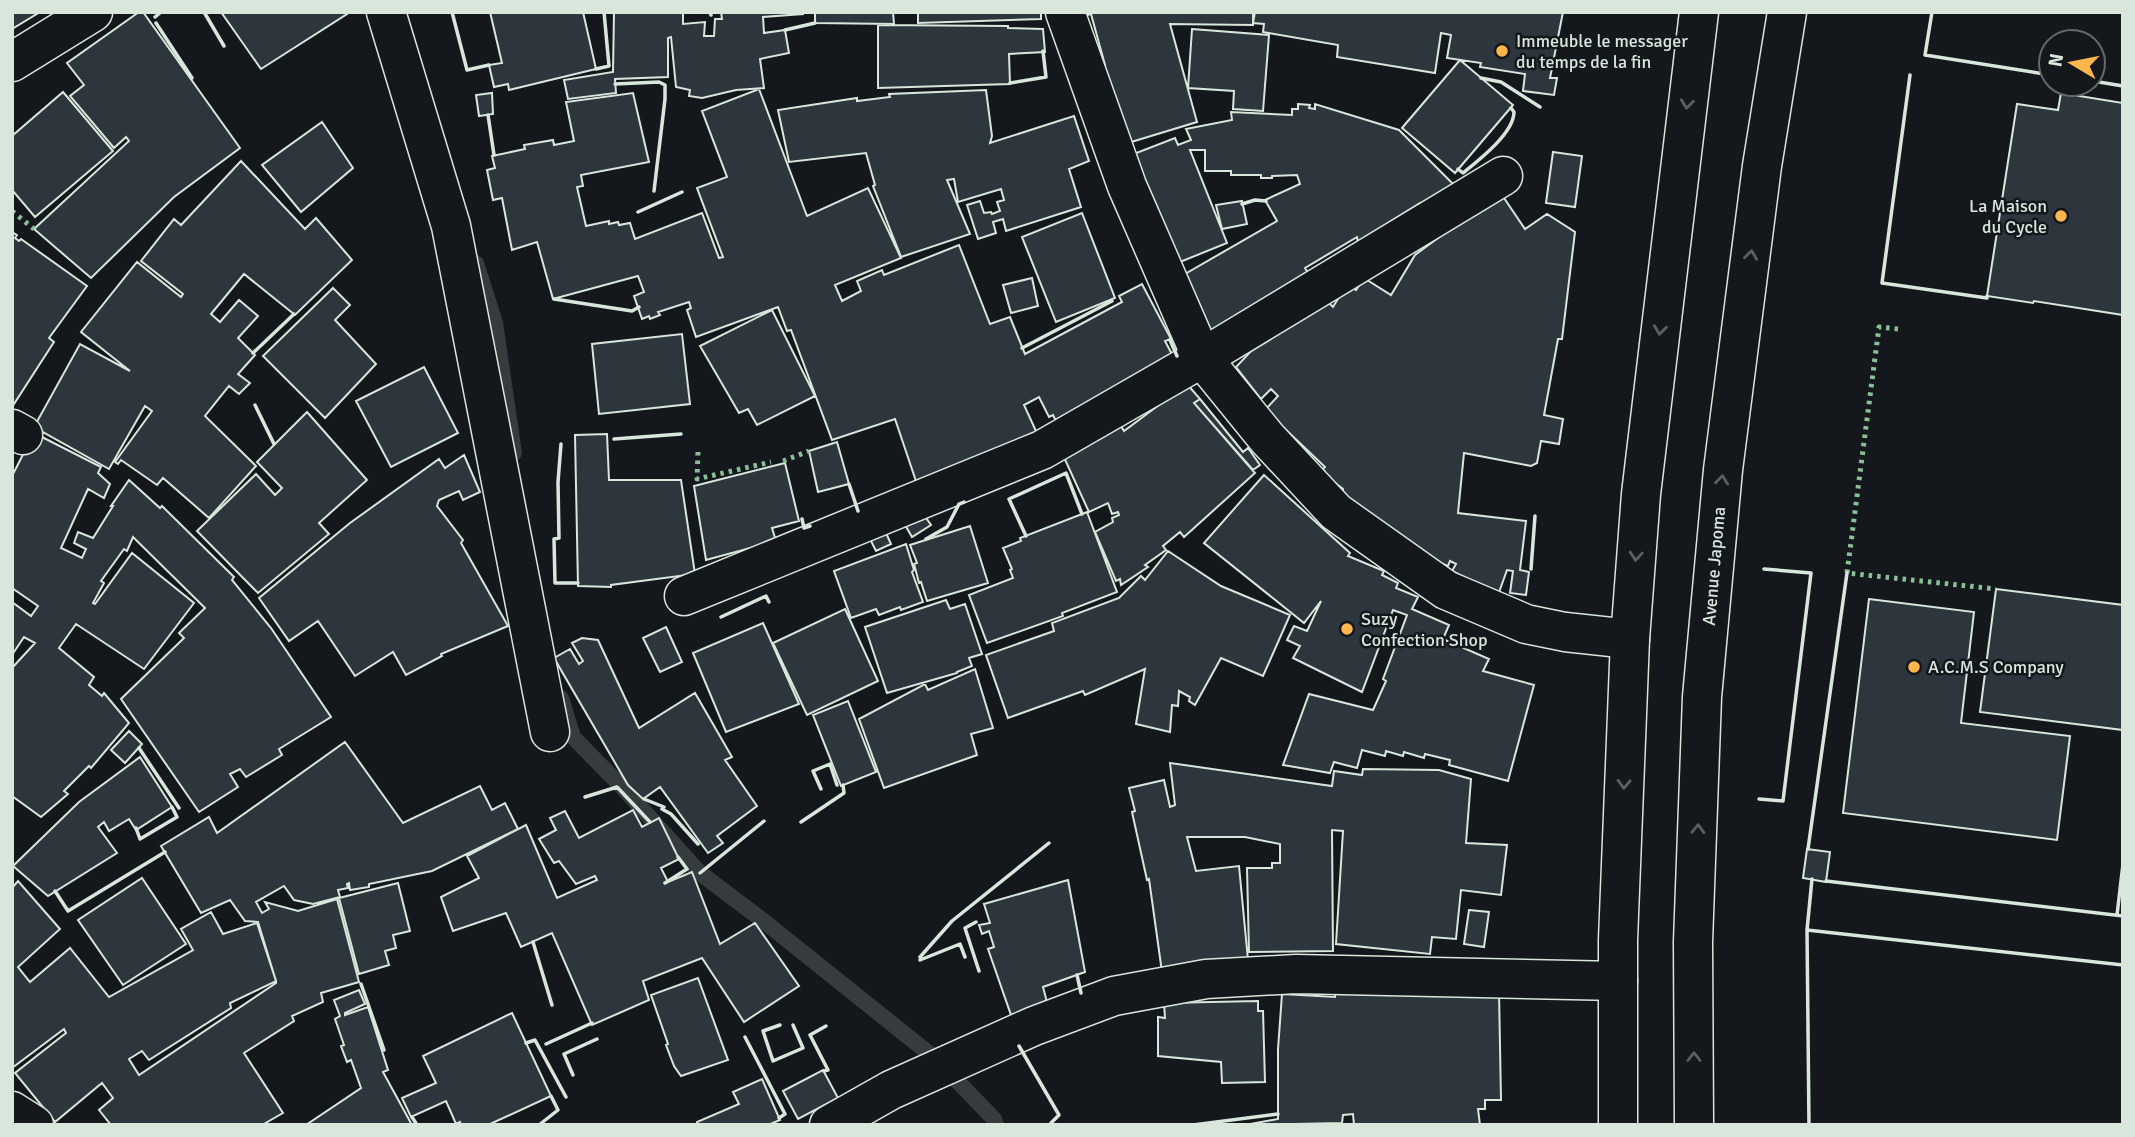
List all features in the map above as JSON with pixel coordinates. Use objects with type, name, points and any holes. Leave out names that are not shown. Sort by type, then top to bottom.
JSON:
[{"type":"street","points":[[12,61],[93,12]]},
{"type":"street","points":[[386,12],[451,226],[550,732]]},
{"type":"street","points":[[1065,12],[1127,186],[1202,358],[1267,438],[1336,512],[1446,590],[1526,624],[1565,632],[1630,639]]},
{"type":"street","points":[[1618,1125],[1618,981],[1630,639],[1641,494],[1699,12]]},
{"type":"street","name":"Avenue Japoma","points":[[1694,1125],[1693,942],[1702,698],[1723,470],[1762,166],[1787,12]]},
{"type":"street","points":[[684,596],[1042,450],[1202,358],[1503,176]]},
{"type":"street","points":[[829,1125],[891,1090],[1034,1026],[1114,996],[1206,979],[1296,974],[1618,981]]},
{"type":"street","points":[[12,1111],[34,1125]]},
{"type":"building","points":[[12,12],[40,12],[12,29]]},
{"type":"building","points":[[139,12],[143,12],[240,148],[174,197],[91,278],[34,229],[129,141],[126,137],[114,148],[70,96],[84,85],[67,63]]},
{"type":"building","points":[[221,12],[345,12],[347,14],[261,69]]},
{"type":"building","points":[[490,12],[583,12],[596,69],[509,90],[508,84],[494,87],[489,65],[502,63]]},
{"type":"building","points":[[614,12],[683,12],[683,24],[705,22],[704,36],[714,36],[715,19],[722,19],[721,12],[803,14],[763,17],[764,33],[785,30],[789,53],[760,59],[764,88],[736,90],[702,98],[689,96],[690,90],[676,87],[671,37],[668,38],[668,77],[615,79],[616,93],[568,99],[564,80],[613,72]]},
{"type":"building","points":[[815,12],[893,12],[894,24],[815,23]]},
{"type":"building","points":[[918,12],[1041,12],[1041,19],[918,23]]},
{"type":"building","points":[[1086,12],[1253,12],[1253,25],[1170,24],[1197,122],[1128,143],[1102,65],[1105,65],[1091,14],[1087,15]]},
{"type":"building","name":"Immeuble le messager du temps de la fin","points":[[1255,12],[1563,12],[1550,78],[1557,78],[1554,95],[1523,91],[1525,74],[1480,67],[1481,63],[1447,58],[1451,35],[1441,33],[1435,73],[1337,57],[1338,45],[1263,32],[1264,24],[1253,23]]},
{"type":"building","points":[[878,25],[1008,26],[1043,29],[1045,52],[1009,54],[1010,84],[878,88]]},
{"type":"building","points":[[1192,29],[1269,35],[1263,111],[1233,109],[1234,91],[1188,88]]},
{"type":"building","points":[[1460,60],[1513,105],[1455,173],[1402,128]]},
{"type":"building","points":[[759,89],[807,216],[868,188],[901,258],[835,285],[842,301],[861,291],[857,281],[882,270],[884,275],[959,245],[990,324],[1010,317],[1025,354],[1122,302],[1119,296],[1142,284],[1171,339],[1165,341],[1174,358],[1059,427],[1053,415],[1049,417],[1039,397],[1024,405],[1041,442],[918,487],[895,419],[832,440],[791,330],[787,331],[778,307],[696,337],[687,310],[691,308],[689,302],[658,312],[660,315],[650,319],[649,316],[642,319],[634,296],[644,292],[638,276],[553,299],[537,242],[512,250],[502,198],[493,200],[487,170],[495,168],[492,156],[525,149],[524,145],[553,140],[554,145],[574,141],[566,102],[633,93],[649,162],[581,175],[583,186],[577,187],[586,226],[609,221],[609,224],[618,222],[619,225],[630,223],[635,239],[702,213],[719,258],[723,257],[697,188],[727,177],[702,111]]},
{"type":"building","points":[[986,90],[992,136],[990,143],[1074,116],[1089,161],[1069,169],[1081,207],[1006,231],[1003,219],[993,222],[996,233],[978,239],[967,205],[980,201],[984,213],[1000,211],[997,202],[1004,200],[1001,189],[958,202],[954,179],[947,180],[970,234],[901,257],[873,186],[875,185],[866,153],[789,162],[778,110],[857,98],[857,101],[890,97],[889,94]]},
{"type":"building","points":[[63,92],[113,151],[35,217],[12,190],[12,136]]},
{"type":"building","points":[[492,93],[493,114],[479,116],[476,95]]},
{"type":"building","name":"La Maison du Cycle","points":[[2060,98],[2092,98],[2123,103],[2123,315],[1987,296],[2017,104],[2058,110]]},
{"type":"building","points":[[1298,104],[1310,105],[1309,108],[1315,109],[1315,104],[1399,130],[1460,191],[1430,215],[1420,203],[1358,242],[1357,237],[1305,268],[1312,279],[1212,336],[1178,278],[1277,221],[1265,200],[1300,184],[1297,175],[1261,178],[1261,175],[1231,175],[1231,171],[1205,171],[1205,150],[1190,150],[1227,243],[1175,264],[1131,155],[1175,138],[1178,145],[1191,140],[1186,129],[1232,120],[1231,112],[1292,115],[1292,109],[1298,109]]},
{"type":"building","points":[[322,122],[353,168],[301,212],[262,165]]},
{"type":"building","points":[[1553,152],[1582,156],[1575,207],[1546,203]]},
{"type":"building","points":[[241,161],[305,229],[316,218],[352,260],[295,315],[244,274],[211,314],[220,322],[239,300],[258,316],[238,338],[255,355],[238,374],[250,383],[239,394],[229,386],[205,416],[256,466],[209,518],[163,478],[157,485],[121,460],[118,464],[115,462],[152,411],[145,406],[109,469],[34,427],[80,344],[130,371],[81,332],[137,262],[181,297],[183,294],[141,261],[174,219],[181,225]]},
{"type":"building","points":[[1502,195],[1525,229],[1547,214],[1575,232],[1562,339],[1558,339],[1544,415],[1563,419],[1559,444],[1541,441],[1537,463],[1531,466],[1464,453],[1458,513],[1526,521],[1520,570],[1529,572],[1526,595],[1510,593],[1513,571],[1507,570],[1498,595],[1452,571],[1456,564],[1450,561],[1448,566],[1403,549],[1342,494],[1343,489],[1320,472],[1325,467],[1265,410],[1278,396],[1271,389],[1261,399],[1236,367],[1275,326],[1324,298],[1333,307],[1347,284],[1356,290],[1364,278],[1391,295],[1415,255]]},
{"type":"building","points":[[1242,201],[1247,224],[1222,229],[1216,205]]},
{"type":"building","points":[[1082,213],[1115,298],[1056,322],[1022,237]]},
{"type":"building","points":[[12,232],[17,235],[15,238],[19,241],[21,239],[87,286],[49,338],[54,342],[12,407]]},
{"type":"building","points":[[1032,278],[1038,306],[1011,313],[1003,285]]},
{"type":"building","points":[[333,288],[350,305],[335,320],[376,364],[325,418],[263,356]]},
{"type":"building","points":[[772,310],[815,396],[757,425],[748,409],[739,413],[700,346]]},
{"type":"building","points":[[682,334],[690,404],[599,414],[592,344]]},
{"type":"building","points":[[424,367],[458,433],[391,467],[356,401]]},
{"type":"building","points":[[1187,384],[1200,399],[1194,403],[1255,473],[1184,537],[1180,532],[1163,546],[1166,550],[1145,565],[1148,567],[1121,585],[1120,579],[1116,581],[1095,532],[1113,522],[1112,518],[1119,515],[1118,512],[1112,514],[1108,503],[1089,512],[1062,453],[1121,426],[1124,431]]},
{"type":"building","points":[[1200,399],[1243,452],[1248,448],[1260,465],[1253,470],[1194,403]]},
{"type":"building","points":[[307,412],[367,480],[319,523],[329,534],[258,593],[197,531],[256,474],[275,495],[282,488],[257,462]]},
{"type":"building","points":[[34,433],[101,467],[98,473],[110,484],[104,498],[88,489],[61,548],[82,558],[86,549],[74,543],[78,532],[93,538],[129,480],[160,508],[162,506],[234,577],[232,580],[271,628],[331,717],[279,749],[282,755],[246,777],[240,769],[230,774],[238,787],[199,812],[121,699],[184,638],[179,633],[205,608],[133,537],[127,551],[124,549],[101,581],[104,583],[93,603],[95,604],[132,553],[194,603],[144,669],[76,624],[59,648],[94,677],[89,685],[102,696],[104,693],[129,723],[91,768],[89,766],[64,791],[68,794],[41,817],[12,796],[12,668],[35,643],[24,637],[12,655],[12,602],[31,616],[38,606],[12,588],[12,476]]},
{"type":"building","points":[[607,434],[609,480],[681,480],[695,574],[611,587],[578,586],[575,435]]},
{"type":"building","points":[[837,442],[849,484],[818,492],[809,451]]},
{"type":"building","points":[[464,455],[480,492],[463,500],[459,491],[439,500],[437,506],[463,540],[461,543],[508,626],[441,654],[442,656],[406,675],[393,652],[355,676],[318,621],[289,641],[259,598],[350,523],[439,459],[445,468]]},
{"type":"building","points":[[785,463],[799,521],[772,528],[776,541],[706,560],[694,486]]},
{"type":"building","name":"Suzy Confection Shop","points":[[1264,475],[1350,553],[1348,556],[1384,571],[1382,575],[1398,583],[1396,588],[1418,597],[1412,609],[1449,625],[1443,639],[1489,659],[1483,671],[1534,685],[1508,781],[1449,765],[1450,760],[1425,754],[1424,758],[1404,752],[1403,756],[1386,751],[1385,756],[1362,750],[1357,768],[1334,762],[1330,773],[1283,765],[1309,694],[1373,710],[1386,681],[1383,679],[1407,615],[1393,610],[1362,692],[1293,658],[1300,646],[1287,640],[1294,626],[1307,631],[1321,601],[1304,623],[1204,543]]},
{"type":"building","points":[[922,512],[931,525],[912,537],[904,523]]},
{"type":"building","points":[[1087,512],[1117,592],[1062,613],[1063,616],[987,643],[969,595],[1013,578],[1003,548],[1021,541],[1020,538]]},
{"type":"building","points":[[881,522],[891,544],[876,551],[865,529]]},
{"type":"building","points":[[970,526],[988,583],[927,601],[921,582],[919,583],[914,564],[917,563],[910,545]]},
{"type":"building","points":[[906,544],[914,570],[912,572],[923,602],[879,615],[876,609],[851,618],[834,571]]},
{"type":"building","points":[[1168,551],[1221,586],[1290,615],[1263,676],[1221,658],[1195,705],[1189,701],[1190,697],[1179,691],[1178,706],[1172,705],[1170,732],[1136,724],[1145,669],[1085,695],[1083,691],[1008,718],[986,655],[1054,631],[1052,623],[1119,598],[1141,576],[1145,580]]},
{"type":"building","points":[[1996,589],[2123,605],[2123,730],[1980,712]]},
{"type":"building","name":"A.C.M.S Company","points":[[1869,599],[1974,612],[1961,723],[2070,736],[2057,840],[1843,813]]},
{"type":"building","points":[[946,600],[950,609],[965,604],[982,654],[969,658],[972,666],[957,673],[887,693],[865,627]]},
{"type":"building","points":[[845,609],[878,681],[807,715],[773,643]]},
{"type":"building","points":[[763,623],[799,704],[726,732],[693,653]]},
{"type":"building","points":[[666,627],[682,662],[660,672],[643,638]]},
{"type":"building","points":[[582,638],[598,640],[639,728],[695,693],[732,757],[725,760],[757,806],[717,836],[723,843],[708,853],[660,787],[643,799],[628,785],[554,658],[570,649],[579,664],[583,661],[572,643]]},
{"type":"building","points":[[975,669],[993,728],[971,734],[977,755],[884,788],[859,719],[925,684],[928,690]]},
{"type":"building","points":[[848,701],[876,772],[841,786],[813,715]]},
{"type":"building","points":[[129,731],[142,744],[125,763],[111,750]]},
{"type":"building","points":[[345,742],[403,823],[480,786],[492,810],[505,803],[518,829],[432,871],[350,890],[349,883],[348,888],[338,890],[340,897],[313,904],[294,900],[284,886],[256,902],[262,913],[269,909],[265,902],[298,911],[337,899],[359,982],[321,993],[323,1002],[292,1016],[294,1021],[244,1053],[283,1113],[262,1125],[111,1125],[99,1110],[113,1098],[102,1083],[55,1122],[15,1073],[66,1033],[64,1029],[12,1068],[12,888],[18,881],[60,929],[18,967],[30,982],[70,948],[109,997],[193,950],[181,929],[211,912],[223,934],[257,923],[276,981],[258,922],[245,921],[230,900],[201,913],[161,846],[209,817],[217,833]],"holes":[[[276,983],[139,1075],[129,1059],[142,1051],[149,1060],[231,1008],[230,1003]]]},
{"type":"building","points":[[140,757],[172,807],[136,830],[129,819],[109,831],[104,822],[98,827],[117,853],[48,896],[13,866],[79,802]]},
{"type":"building","points":[[1170,763],[1332,786],[1334,771],[1362,775],[1363,769],[1439,770],[1471,779],[1466,843],[1507,845],[1501,895],[1461,890],[1456,939],[1432,937],[1430,954],[1336,944],[1343,831],[1332,830],[1333,951],[1249,952],[1247,868],[1272,868],[1272,863],[1280,863],[1280,844],[1245,837],[1187,837],[1196,871],[1239,866],[1248,960],[1162,972],[1149,879],[1147,880],[1129,788],[1164,780],[1170,807],[1175,805]]},
{"type":"building","points":[[633,810],[642,827],[659,818],[679,859],[661,868],[668,882],[692,872],[720,944],[755,923],[799,986],[744,1022],[702,958],[643,981],[649,1000],[592,1025],[552,933],[521,947],[506,913],[453,931],[441,897],[479,878],[467,856],[526,825],[557,898],[597,880],[595,876],[576,884],[559,861],[554,863],[539,839],[556,830],[550,818],[565,811],[579,838]]},
{"type":"building","points":[[1807,849],[1830,852],[1826,882],[1803,878]]},
{"type":"building","points":[[142,878],[186,944],[123,985],[78,920]]},
{"type":"building","points":[[1068,880],[1085,972],[1043,987],[1048,1006],[1011,1015],[988,949],[994,947],[989,931],[982,934],[979,925],[990,923],[984,904]]},
{"type":"building","points":[[398,883],[410,931],[393,935],[396,948],[385,951],[389,965],[359,974],[339,898]]},
{"type":"building","points":[[1469,910],[1489,912],[1484,947],[1464,944]]},
{"type":"building","points":[[698,978],[728,1060],[681,1076],[666,1045],[668,1044],[651,995]]},
{"type":"building","points":[[1336,983],[1453,996],[1474,997],[1475,990],[1499,992],[1501,1100],[1485,1100],[1485,1109],[1478,1109],[1480,1125],[1354,1125],[1353,1114],[1343,1115],[1342,1123],[1245,1125],[1278,1119],[1278,1049],[1282,994],[1335,997]]},
{"type":"building","points":[[359,990],[365,1004],[345,1015],[368,1007],[388,1070],[383,1072],[412,1125],[306,1125],[361,1088],[351,1060],[347,1062],[341,1046],[344,1045],[335,1019],[340,1016],[334,1000]]},
{"type":"building","points":[[1258,1001],[1258,1011],[1263,1011],[1265,1082],[1222,1083],[1221,1062],[1158,1056],[1158,1017],[1165,1018],[1164,1003]]},
{"type":"building","points":[[512,1013],[551,1096],[488,1125],[461,1125],[460,1122],[456,1124],[446,1101],[411,1117],[402,1098],[436,1083],[423,1056]]},
{"type":"building","points":[[823,1070],[838,1098],[798,1119],[783,1091]]},
{"type":"building","points":[[762,1079],[780,1120],[768,1125],[698,1125],[697,1122],[739,1104],[733,1092]]},
{"type":"waterway","points":[[476,263],[495,323],[514,453]]},
{"type":"waterway","points":[[561,698],[573,737],[700,873],[936,1059],[994,1119],[996,1125]]},
{"type":"hedge","points":[[12,211],[34,229]]},
{"type":"hedge","points":[[1898,329],[1879,327],[1847,573],[1996,589]]},
{"type":"hedge","points":[[783,461],[809,451]]},
{"type":"hedge","points":[[698,452],[697,479],[771,462]]},
{"type":"wall","points":[[155,17],[161,12]]},
{"type":"wall","points":[[204,12],[224,46]]},
{"type":"wall","points":[[452,12],[467,70],[489,65]]},
{"type":"wall","points":[[596,69],[609,66],[604,12]]},
{"type":"wall","points":[[1932,12],[1925,55],[2037,73]]},
{"type":"wall","points":[[156,23],[192,78]]},
{"type":"wall","points":[[785,30],[815,23]]},
{"type":"wall","points":[[1010,83],[1046,77],[1043,51]]},
{"type":"wall","points":[[1910,75],[1882,283],[1987,296]]},
{"type":"wall","points":[[1481,78],[1501,82],[1540,107]]},
{"type":"wall","points":[[615,84],[659,82],[665,85],[654,191]]},
{"type":"wall","points":[[2107,83],[2123,86]]},
{"type":"wall","points":[[1458,169],[1463,173],[1502,137],[1512,120],[1514,112],[1511,108]]},
{"type":"wall","points":[[488,115],[494,155]]},
{"type":"wall","points":[[638,212],[682,192]]},
{"type":"wall","points":[[1242,204],[1255,200],[1266,201]]},
{"type":"wall","points":[[554,299],[632,311],[639,307]]},
{"type":"wall","points":[[1022,348],[1112,301]]},
{"type":"wall","points":[[253,353],[294,314]]},
{"type":"wall","points":[[1170,340],[1177,356]]},
{"type":"wall","points":[[255,405],[274,444]]},
{"type":"wall","points":[[614,439],[681,434]]},
{"type":"wall","points":[[561,444],[558,482],[559,538],[554,539],[555,583],[578,583]]},
{"type":"wall","points":[[1026,536],[1009,499],[1066,473],[1082,514]]},
{"type":"wall","points":[[849,484],[858,511]]},
{"type":"wall","points":[[926,539],[947,527],[959,504],[964,502]]},
{"type":"wall","points":[[1531,569],[1535,516]]},
{"type":"wall","points":[[802,519],[804,528],[810,526]]},
{"type":"wall","points":[[1759,799],[1783,801],[1811,573],[1764,569]]},
{"type":"wall","points":[[1808,849],[1847,573]]},
{"type":"wall","points":[[721,617],[766,596],[769,602]]},
{"type":"wall","points":[[139,748],[179,808]]},
{"type":"wall","points":[[821,789],[813,771],[830,764],[837,785]]},
{"type":"wall","points":[[801,822],[844,793],[843,785]]},
{"type":"wall","points":[[585,797],[617,787],[650,822]]},
{"type":"wall","points":[[644,799],[664,807],[662,809],[671,814],[698,844]]},
{"type":"wall","points":[[136,828],[140,839],[177,817],[172,807]]},
{"type":"wall","points":[[700,873],[764,821]]},
{"type":"wall","points":[[920,957],[952,921],[1049,843]]},
{"type":"wall","points":[[55,891],[68,911],[165,852]]},
{"type":"wall","points":[[665,883],[687,869],[678,857]]},
{"type":"wall","points":[[2117,915],[2123,864]]},
{"type":"wall","points":[[1809,1125],[1807,930],[1812,879]]},
{"type":"wall","points":[[1826,881],[2123,916]]},
{"type":"wall","points":[[976,922],[965,928],[979,971]]},
{"type":"wall","points":[[1807,930],[2123,965]]},
{"type":"wall","points":[[533,942],[552,1005]]},
{"type":"wall","points":[[920,960],[960,944],[965,957]]},
{"type":"wall","points":[[1077,975],[1081,993]]},
{"type":"wall","points":[[361,984],[384,1050]]},
{"type":"wall","points":[[546,1044],[592,1023]]},
{"type":"wall","points":[[780,1025],[763,1031],[773,1061],[803,1048],[793,1025]]},
{"type":"wall","points":[[824,1071],[828,1070],[810,1035],[826,1026]]},
{"type":"wall","points":[[745,1037],[785,1114],[779,1118]]},
{"type":"wall","points":[[573,1075],[564,1054],[597,1039]]},
{"type":"wall","points":[[526,1043],[535,1040],[566,1097]]},
{"type":"wall","points":[[1019,1046],[1059,1115],[1051,1123]]},
{"type":"wall","points":[[539,1125],[558,1110],[551,1096]]},
{"type":"wall","points":[[1193,1125],[1278,1114]]},
{"type":"wall","points":[[412,1117],[417,1125]]},
{"type":"place","name":"Immeuble le messager du temps de la fin","points":[[1502,51]]},
{"type":"place","name":"La Maison du Cycle","points":[[2061,216]]},
{"type":"place","name":"Suzy Confection Shop","points":[[1347,629]]},
{"type":"place","name":"A.C.M.S Company","points":[[1914,667]]}]
